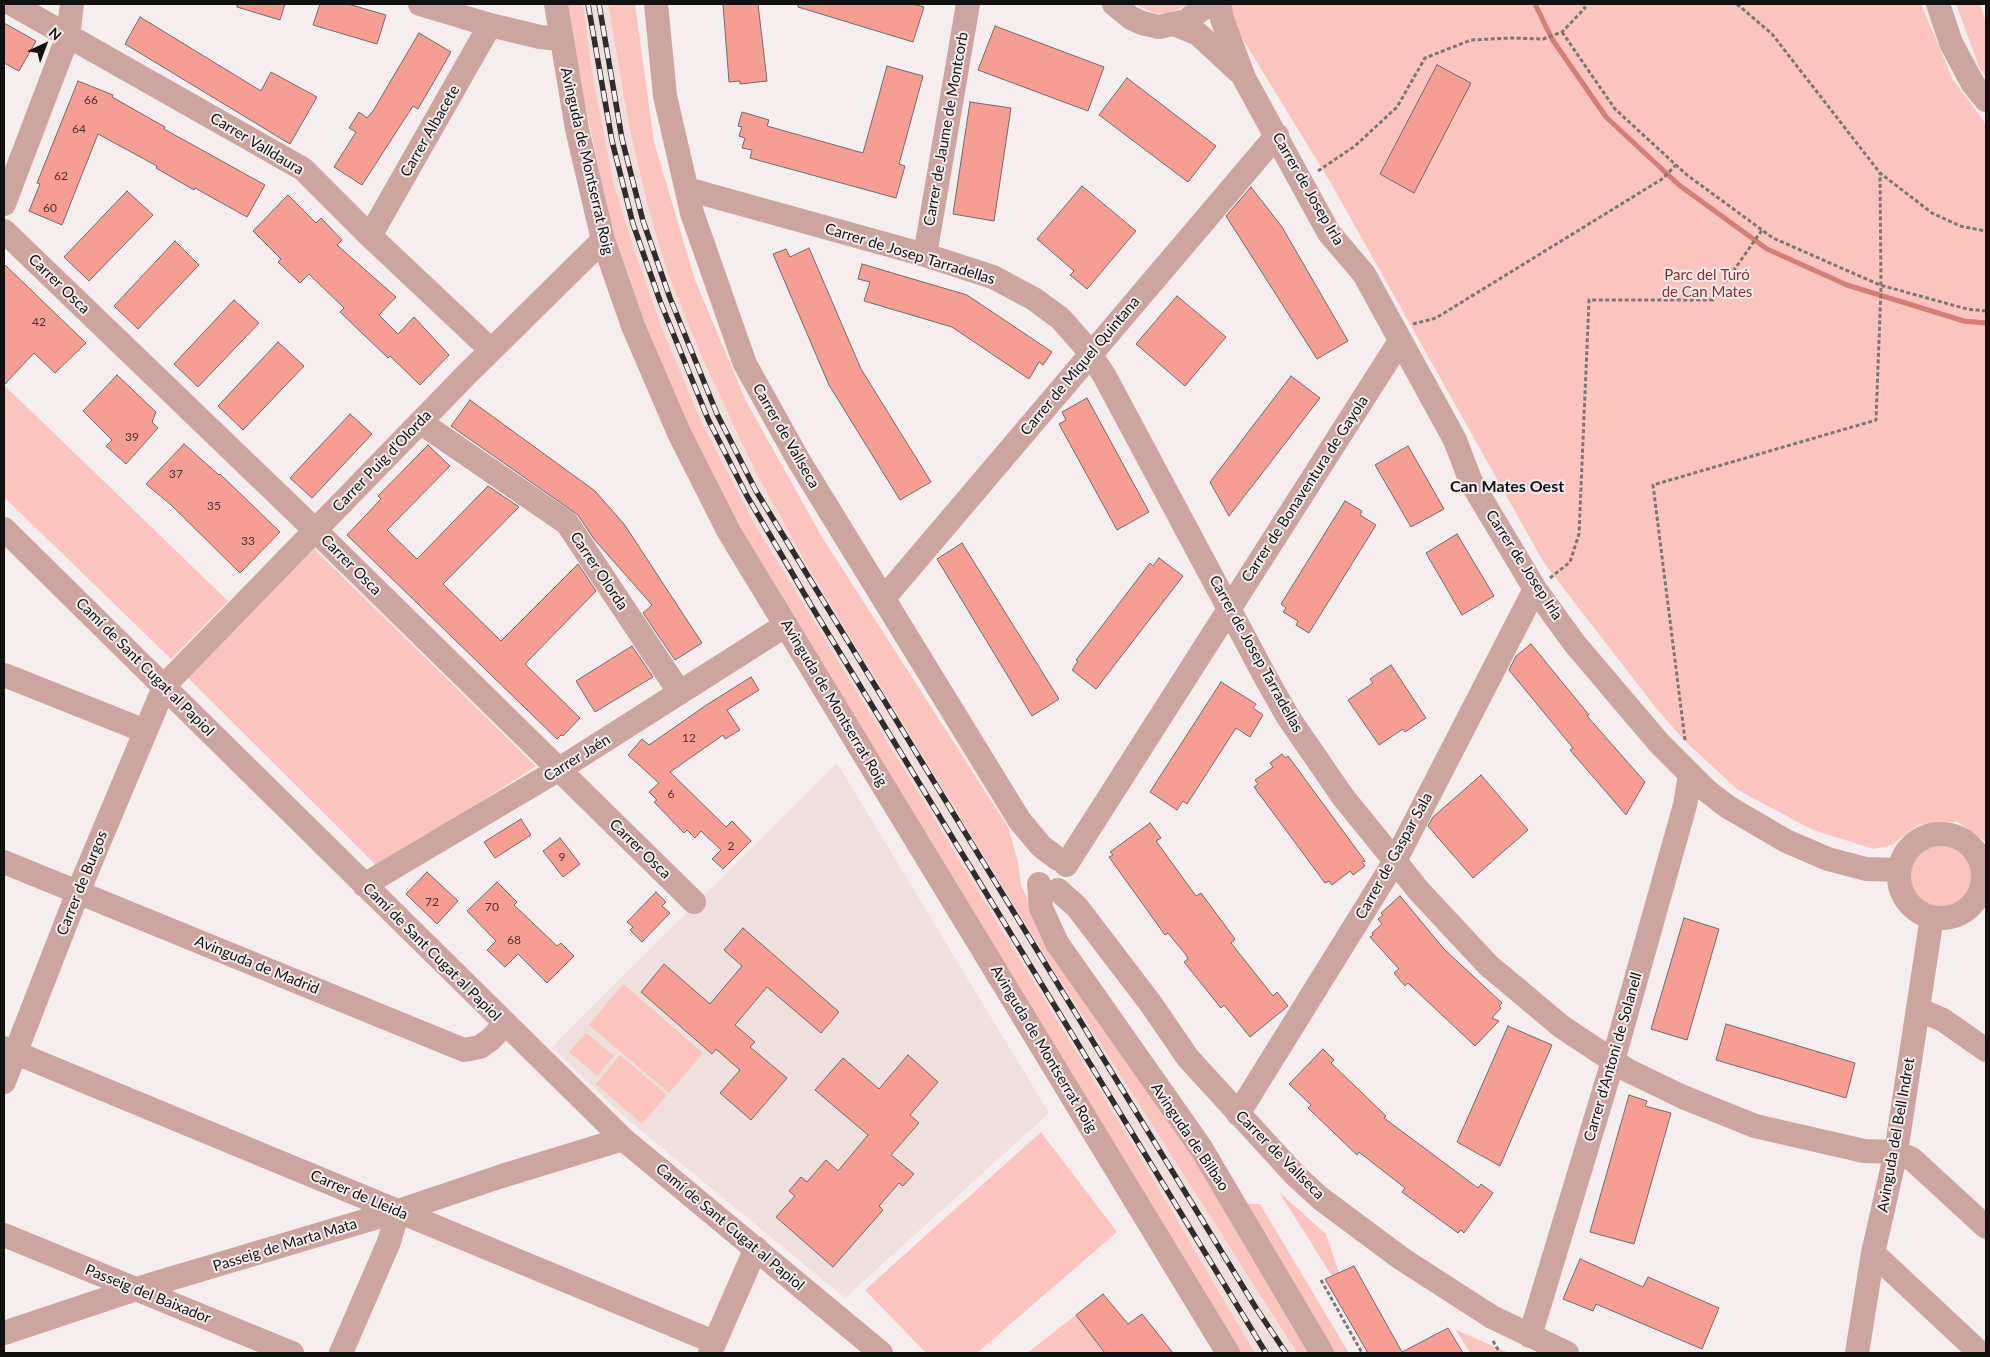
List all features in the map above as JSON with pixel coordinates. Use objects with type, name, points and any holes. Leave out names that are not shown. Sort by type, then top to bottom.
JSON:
[{"type":"street","name":"Carrer Valldaura","points":[[12,4],[303,168],[370,236],[490,350]]},
{"type":"street","points":[[4,204],[68,36],[72,4]]},
{"type":"street","points":[[420,4],[490,25],[540,37],[561,39]]},
{"type":"street","name":"Avinguda de Montserrat Roig","points":[[556,4],[577,129],[603,240],[633,326],[679,433],[729,532],[1228,1353]]},
{"type":"street","name":"Carrer de Vallseca","points":[[656,4],[665,96],[692,213],[745,364],[799,461],[1023,826],[1041,846],[1054,877],[1151,1004],[1188,1058],[1295,1175],[1320,1198],[1410,1265],[1492,1317],[1567,1353]]},
{"type":"street","name":"Carrer de Jaume de Montcorb","points":[[925,255],[968,4]]},
{"type":"street","points":[[1114,4],[1131,18],[1142,23],[1159,26],[1176,25],[1196,16],[1209,4]]},
{"type":"street","points":[[1219,4],[1222,19],[1244,78]]},
{"type":"street","points":[[1938,4],[1951,43],[1973,84],[1986,100]]},
{"type":"street","name":"Carrer Albacete","points":[[370,236],[490,25]]},
{"type":"street","points":[[1176,25],[1198,34],[1244,78]]},
{"type":"street","name":"Carrer de Josep Irla","points":[[1244,78],[1303,181],[1329,233],[1364,274],[1455,440],[1471,482],[1535,589],[1624,704],[1690,775],[1728,807],[1786,841],[1828,859],[1866,868],[1899,870]]},
{"type":"street","name":"Carrer de Miquel Quintana","points":[[884,598],[1277,135]]},
{"type":"street","name":"Carrer de Josep Tarradellas","points":[[687,189],[925,255],[993,277],[1034,299],[1060,318],[1090,353],[1104,375],[1228,608],[1288,716],[1343,797],[1419,891],[1488,965],[1562,1027],[1613,1060],[1683,1097],[1755,1126],[1864,1151],[1896,1152]]},
{"type":"street","name":"Carrer Osca","points":[[4,232],[316,531],[694,902]]},
{"type":"street","name":"Carrer Puig d'Olorda","points":[[164,685],[316,531],[490,350],[603,240]]},
{"type":"street","name":"Carrer de Bonaventura de Gayola","points":[[1054,877],[1228,608],[1397,335]]},
{"type":"street","name":"Carrer Olorda","points":[[420,422],[567,523],[680,693]]},
{"type":"street","name":"Camí de Sant Cugat al Papiol","points":[[4,529],[623,1139],[881,1353]]},
{"type":"street","name":"Carrer de Gaspar Sala","points":[[1238,1114],[1395,861],[1535,589]]},
{"type":"street","name":"Carrer Jaén","points":[[364,885],[558,770],[786,625]]},
{"type":"street","points":[[4,675],[145,731]]},
{"type":"street","name":"Carrer de Burgos","points":[[4,1082],[9,1050],[78,892],[164,685]]},
{"type":"street","name":"Carrer d'Antoni de Solanell","points":[[1530,1336],[1613,1060],[1685,805],[1690,775]]},
{"type":"street","points":[[1946,833],[1960,838],[1969,844],[1978,855],[1985,874],[1982,889],[1973,904],[1954,916],[1932,917],[1918,911],[1910,904],[1902,892],[1899,870],[1905,854],[1915,843],[1924,837],[1946,833]]},
{"type":"street","name":"Avinguda de Madrid","points":[[4,862],[464,1050],[480,1047],[491,1040],[505,1024]]},
{"type":"street","name":"Avinguda de Bilbao","points":[[1054,877],[1041,908],[1049,927],[1079,975],[1201,1148],[1322,1353]]},
{"type":"street","name":"Avinguda del Bell Indret","points":[[1857,1353],[1873,1253],[1896,1152],[1932,917]]},
{"type":"street","points":[[1918,1009],[1943,1020],[1986,1050]]},
{"type":"street","name":"Carrer de Lleida","points":[[9,1050],[398,1211],[712,1348]]},
{"type":"street","name":"Passeig de Marta Mata","points":[[4,1333],[136,1289],[398,1211],[502,1176],[623,1139]]},
{"type":"street","points":[[1896,1152],[1912,1158],[1923,1167],[1986,1228]]},
{"type":"street","points":[[341,1353],[389,1242],[398,1211]]},
{"type":"street","name":"Passeig del Baixador","points":[[4,1235],[292,1353]]},
{"type":"street","points":[[712,1348],[756,1248]]},
{"type":"street","points":[[1873,1253],[1980,1353]]},
{"type":"path","points":[[1303,181],[1355,146],[1398,107],[1425,58],[1471,40],[1543,39],[1562,32],[1585,8],[1581,4]]},
{"type":"path","points":[[1737,4],[1772,34],[1880,173],[1932,213],[1960,226],[1986,232]]},
{"type":"path","points":[[1562,32],[1615,109],[1675,166],[1761,231],[1880,286],[1967,309],[1986,311]]},
{"type":"path","points":[[1397,335],[1436,318],[1662,179],[1675,166]]},
{"type":"path","points":[[1690,775],[1653,485],[1876,420],[1880,305],[1880,173]]},
{"type":"path","points":[[1535,589],[1570,562],[1579,534],[1588,300],[1713,300],[1761,231]]},
{"type":"path","points":[[1321,1280],[1362,1353]]},
{"type":"shaded area","points":[[583,4],[608,4],[629,126],[649,211],[668,274],[700,353],[755,471],[813,576],[1053,969],[1297,1353],[1255,1353],[1139,1155],[754,523],[702,423],[663,332],[636,255],[614,185],[593,78]]},
{"type":"shaded area","points":[[837,763],[1049,1113],[845,1298],[621,1114],[552,1047]]},
{"type":"green space","points":[[568,4],[583,4],[593,78],[614,185],[663,331],[702,423],[754,523],[1139,1155],[1255,1353],[1239,1353],[720,498],[652,356],[618,255],[581,87]]},
{"type":"green space","points":[[608,4],[635,4],[654,142],[695,280],[746,401],[822,537],[1008,827],[1018,862],[1021,885],[1032,907],[1227,1203],[1260,1204],[1349,1353],[1297,1353],[1053,969],[813,576],[755,471],[700,353],[668,274],[649,211],[629,126]]},
{"type":"green space","points":[[1133,4],[1190,4],[1169,13],[1156,13]]},
{"type":"green space","name":"Parc del Turó de Can Mates","points":[[1229,4],[1921,4],[1953,80],[1986,124],[1986,842],[1958,822],[1919,824],[1892,845],[1874,849],[1813,830],[1738,790],[1685,741],[1656,708],[1544,563],[1332,185],[1228,15]]},
{"type":"green space","points":[[1956,4],[1980,4],[1986,22],[1986,77],[1979,67]]},
{"type":"green space","points":[[4,385],[228,601],[171,659],[4,497]]},
{"type":"green space","points":[[314,549],[536,766],[379,868],[188,678]]},
{"type":"green space","points":[[1941,844],[1959,850],[1967,858],[1973,876],[1967,894],[1959,902],[1941,908],[1923,902],[1915,894],[1909,876],[1915,858],[1923,850]]},
{"type":"green space","points":[[623,984],[703,1053],[669,1093],[589,1025]]},
{"type":"green space","points":[[586,1033],[614,1056],[597,1076],[569,1052]]},
{"type":"green space","points":[[620,1055],[667,1095],[642,1124],[596,1084]]},
{"type":"green space","points":[[1041,1132],[1117,1232],[977,1353],[926,1353],[865,1290]]},
{"type":"green space","points":[[1279,1192],[1326,1234],[1339,1273],[1332,1276]]},
{"type":"green space","points":[[1076,1315],[1105,1353],[1027,1353]]},
{"type":"green space","points":[[1456,1330],[1509,1353],[1470,1353]]},
{"type":"building","points":[[237,4],[285,4],[280,20],[237,7]]},
{"type":"building","points":[[320,4],[348,4],[386,15],[377,44],[313,25]]},
{"type":"building","points":[[723,4],[758,4],[767,81],[740,84],[740,81],[729,82]]},
{"type":"building","points":[[798,4],[912,4],[924,7],[913,42],[798,7]]},
{"type":"building","points":[[140,17],[261,91],[271,72],[317,97],[290,144],[125,44]]},
{"type":"building","points":[[4,23],[36,41],[19,71],[4,63]]},
{"type":"building","points":[[995,26],[1104,67],[1088,111],[978,70]]},
{"type":"building","points":[[419,33],[451,52],[418,109],[413,106],[362,185],[334,167],[356,132],[349,128],[359,112],[367,118],[373,111]]},
{"type":"building","points":[[1437,65],[1471,83],[1414,193],[1380,174]]},
{"type":"building","points":[[887,66],[923,76],[899,164],[905,166],[896,198],[750,158],[752,150],[742,148],[745,138],[739,136],[742,127],[738,126],[742,112],[769,120],[767,126],[863,153]]},
{"type":"building","points":[[1127,78],[1216,146],[1188,182],[1099,115]]},
{"type":"building","points":[[78,81],[113,95],[112,97],[165,127],[164,129],[265,185],[247,217],[195,188],[194,190],[156,168],[157,166],[98,134],[62,225],[29,211],[40,184],[37,183]]},
{"type":"building","points":[[970,102],[1011,108],[994,221],[953,214]]},
{"type":"building","points":[[1082,186],[1136,231],[1087,289],[1070,275],[1074,271],[1037,239]]},
{"type":"building","points":[[1251,187],[1282,227],[1348,341],[1317,359],[1226,216]]},
{"type":"building","points":[[127,191],[153,215],[89,281],[64,257]]},
{"type":"building","points":[[288,195],[316,223],[321,218],[342,240],[337,245],[396,297],[379,315],[398,334],[414,317],[449,355],[420,385],[390,356],[388,358],[340,312],[344,308],[309,274],[300,283],[278,262],[281,259],[253,231]]},
{"type":"building","points":[[175,241],[199,265],[138,329],[114,306]]},
{"type":"building","points":[[809,248],[861,369],[931,482],[900,500],[829,385],[773,254],[786,249],[790,257]]},
{"type":"building","points":[[4,264],[86,343],[55,373],[34,353],[4,385]]},
{"type":"building","points":[[862,264],[967,295],[1052,352],[1043,365],[1039,362],[1029,379],[952,327],[864,301],[870,282],[858,279]]},
{"type":"building","points":[[1177,296],[1226,337],[1185,386],[1136,344]]},
{"type":"building","points":[[234,300],[259,323],[198,387],[174,364]]},
{"type":"building","points":[[278,342],[304,366],[243,430],[218,406]]},
{"type":"building","points":[[117,375],[156,412],[152,422],[158,428],[126,464],[106,446],[112,440],[83,411]]},
{"type":"building","points":[[1291,376],[1320,398],[1229,516],[1210,482]]},
{"type":"building","points":[[1087,398],[1149,512],[1117,530],[1059,424],[1066,420],[1062,412]]},
{"type":"building","points":[[470,400],[595,491],[624,524],[702,643],[675,660],[643,613],[652,605],[594,539],[578,515],[451,426]]},
{"type":"building","points":[[350,414],[372,434],[312,498],[290,478]]},
{"type":"building","points":[[184,444],[220,474],[280,532],[240,573],[170,504],[146,484]]},
{"type":"building","points":[[428,445],[450,466],[387,530],[417,559],[488,486],[519,507],[443,584],[501,641],[578,564],[596,591],[525,664],[580,718],[563,736],[561,735],[557,739],[347,535],[381,499],[378,496]]},
{"type":"building","points":[[1408,446],[1444,509],[1411,527],[1375,465]]},
{"type":"building","points":[[1345,501],[1362,511],[1360,515],[1376,525],[1309,633],[1296,625],[1298,621],[1283,612],[1286,608],[1281,604]]},
{"type":"building","points":[[1457,534],[1494,596],[1462,615],[1426,553]]},
{"type":"building","points":[[962,543],[1059,699],[1032,716],[937,559]]},
{"type":"building","points":[[1159,558],[1183,576],[1096,689],[1072,670],[1078,661],[1076,660],[1150,563],[1153,566]]},
{"type":"building","points":[[1531,644],[1589,715],[1587,716],[1645,782],[1626,815],[1570,750],[1573,748],[1509,670],[1516,656]]},
{"type":"building","points":[[632,646],[653,677],[595,712],[576,681]]},
{"type":"building","points":[[1391,665],[1426,718],[1405,732],[1403,729],[1379,745],[1348,700],[1373,683],[1370,679]]},
{"type":"building","points":[[751,677],[759,690],[727,710],[740,730],[725,739],[723,735],[670,772],[726,827],[732,821],[751,841],[723,869],[712,859],[721,850],[701,831],[695,838],[687,830],[684,833],[654,802],[657,800],[649,792],[659,783],[628,755],[642,739],[649,745]]},
{"type":"building","points":[[1221,682],[1256,704],[1253,708],[1263,715],[1250,737],[1236,728],[1187,804],[1183,801],[1177,810],[1150,792]]},
{"type":"building","points":[[1282,754],[1285,758],[1288,756],[1365,861],[1362,862],[1365,866],[1353,875],[1350,871],[1332,885],[1329,881],[1325,883],[1254,787],[1258,784],[1255,780],[1273,767],[1270,763]]},
{"type":"building","points":[[1481,775],[1528,830],[1473,878],[1428,826],[1433,817]]},
{"type":"building","points":[[521,819],[531,835],[495,858],[484,842]]},
{"type":"building","points":[[1150,823],[1161,838],[1156,841],[1196,896],[1201,893],[1235,939],[1231,943],[1273,996],[1277,992],[1288,1006],[1250,1037],[1224,1005],[1221,1008],[1184,962],[1188,959],[1186,955],[1168,933],[1165,935],[1109,857],[1113,855],[1110,852]]},
{"type":"building","points":[[560,838],[580,864],[563,877],[543,851]]},
{"type":"building","points":[[427,872],[458,901],[437,924],[406,894]]},
{"type":"building","points":[[497,882],[517,902],[514,905],[557,946],[561,943],[574,956],[547,983],[518,954],[505,967],[487,950],[496,941],[467,911]]},
{"type":"building","points":[[656,892],[666,902],[662,906],[670,913],[642,942],[630,930],[633,927],[627,922]]},
{"type":"building","points":[[1400,896],[1444,949],[1502,1003],[1499,1006],[1501,1008],[1492,1018],[1499,1021],[1475,1046],[1408,983],[1405,986],[1394,973],[1399,969],[1370,937],[1382,924],[1378,919],[1383,915],[1381,913]]},
{"type":"building","points":[[1684,918],[1719,929],[1687,1040],[1651,1029]]},
{"type":"building","points":[[743,928],[839,1012],[821,1033],[767,987],[735,1025],[755,1042],[750,1047],[787,1078],[751,1120],[720,1093],[740,1070],[716,1049],[712,1054],[641,992],[664,964],[710,1004],[742,966],[724,950]]},
{"type":"building","points":[[1726,1024],[1855,1063],[1846,1098],[1716,1060]]},
{"type":"building","points":[[1508,1026],[1552,1045],[1500,1166],[1457,1142]]},
{"type":"building","points":[[1323,1049],[1334,1060],[1331,1063],[1386,1116],[1384,1118],[1478,1188],[1481,1184],[1493,1193],[1464,1233],[1461,1230],[1458,1233],[1402,1192],[1405,1188],[1359,1152],[1357,1155],[1308,1108],[1311,1105],[1289,1084]]},
{"type":"building","points":[[908,1055],[938,1082],[910,1115],[919,1123],[891,1155],[914,1174],[903,1186],[899,1183],[879,1206],[883,1210],[833,1267],[776,1217],[795,1196],[789,1191],[801,1177],[807,1182],[826,1160],[838,1171],[868,1135],[815,1090],[843,1058],[879,1089]]},
{"type":"building","points":[[1629,1095],[1647,1101],[1645,1106],[1671,1113],[1634,1244],[1590,1232]]},
{"type":"building","points":[[1580,1259],[1643,1287],[1648,1277],[1719,1308],[1702,1349],[1596,1304],[1593,1311],[1563,1299]]},
{"type":"building","points":[[1354,1266],[1402,1352],[1448,1328],[1463,1353],[1368,1353],[1325,1279]]},
{"type":"building","points":[[1103,1294],[1128,1324],[1142,1314],[1173,1353],[1105,1353],[1076,1315]]},
{"type":"waterway","points":[[1535,4],[1552,39],[1606,117],[1679,185],[1767,249],[1847,285],[1964,321],[1986,323]]},
{"type":"railway","points":[[588,4],[612,141],[633,224],[660,301],[708,419],[747,496],[812,607],[1266,1353]]},
{"type":"railway","points":[[599,4],[622,139],[643,221],[670,298],[717,414],[756,491],[1256,1308],[1286,1353]]},
{"type":"district","name":"Can Mates Oest","points":[[1507,487]]}]
